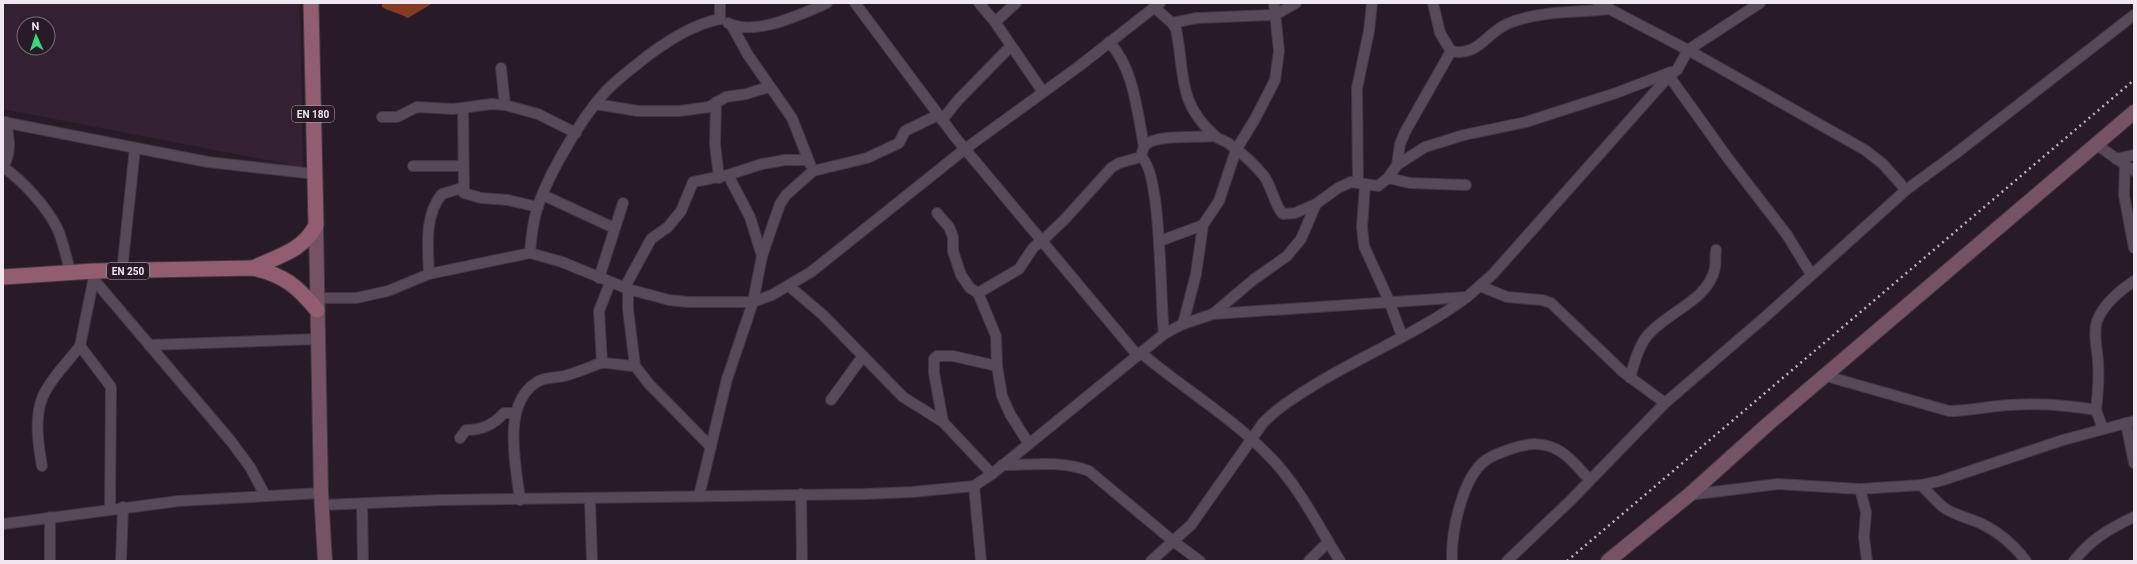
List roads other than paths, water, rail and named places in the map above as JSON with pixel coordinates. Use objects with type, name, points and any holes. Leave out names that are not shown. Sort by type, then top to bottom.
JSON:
[{"type":"main road","name":"EN 180","points":[[311,3],[316,225]]},
{"type":"main road","name":"EN 250","points":[[253,268],[296,248],[311,234],[316,225]]},
{"type":"main road","name":"EN 250","points":[[3,277],[71,273],[94,276],[122,271],[253,268],[271,272],[301,290],[317,304]]},
{"type":"street","points":[[720,3],[720,19]]},
{"type":"street","points":[[530,253],[532,230],[543,195],[576,133],[596,104],[615,83],[665,43],[696,26],[720,19],[732,26],[747,27],[769,25],[827,3]]},
{"type":"street","points":[[855,3],[965,149],[1139,354],[1168,376],[1209,403],[1272,458],[1299,492],[1340,561]]},
{"type":"street","points":[[979,3],[995,22],[1010,46],[1043,92]]},
{"type":"street","points":[[995,22],[1016,3]]},
{"type":"street","points":[[1182,324],[1196,274],[1203,225],[1219,201],[1236,150],[1256,119],[1275,80],[1279,51],[1274,3]]},
{"type":"street","points":[[1172,23],[1197,18],[1275,16],[1296,3]]},
{"type":"street","points":[[1372,3],[1369,31],[1357,88],[1362,183],[1362,228],[1364,246],[1389,301],[1402,336]]},
{"type":"street","points":[[1433,3],[1440,33],[1451,51]]},
{"type":"street","points":[[1598,3],[1688,50],[1865,150],[1883,164],[1906,190]]},
{"type":"street","points":[[1151,561],[1191,525],[1204,509],[1252,439],[1275,410],[1329,375],[1447,312],[1480,286],[1673,73],[1688,50],[1760,3]]},
{"type":"street","points":[[325,561],[317,304],[375,294],[411,283],[429,274],[530,253],[562,262],[626,288],[669,300],[753,302],[789,286],[811,272],[965,149],[1043,92],[1158,4],[1172,23],[1178,40],[1182,78],[1192,109],[1216,136],[1236,150],[1264,177],[1273,191],[1277,207],[1283,214],[1295,213],[1316,204],[1338,188],[1352,182],[1378,186],[1388,178],[1397,165],[1425,147],[1464,135],[1526,122],[1673,73]]},
{"type":"street","points":[[1451,51],[1466,52],[1474,49],[1497,29],[1528,17],[1545,13],[1610,9]]},
{"type":"street","points":[[1507,561],[1570,501],[1665,403],[1765,317],[1906,190],[1955,154],[2134,15]]},
{"type":"street","points":[[732,26],[738,39],[769,87],[792,118],[807,160],[813,171]]},
{"type":"street","points":[[1109,42],[1124,64],[1131,85],[1144,146],[1141,157]]},
{"type":"street","points":[[699,496],[728,379],[753,302],[762,256],[780,204],[786,195],[813,171],[867,158],[899,142],[905,131],[940,117],[1010,46]]},
{"type":"street","points":[[1397,165],[1400,144],[1405,132],[1451,51]]},
{"type":"street","points":[[501,68],[505,105]]},
{"type":"street","points":[[1673,73],[1727,157],[1787,235],[1811,274]]},
{"type":"street","points":[[596,104],[655,112],[704,108],[709,107],[726,97],[746,94],[769,87]]},
{"type":"street","points":[[716,102],[715,144],[724,176],[750,217],[762,256]]},
{"type":"street","points":[[382,117],[397,116],[417,107],[463,108],[492,104],[505,105],[538,114],[576,133]]},
{"type":"street","points":[[463,108],[462,188],[465,195],[508,200],[538,207]]},
{"type":"street","points":[[1608,561],[1689,495],[2134,112]]},
{"type":"street","points":[[71,273],[57,228],[36,198],[21,181],[3,167],[7,160],[4,122],[208,162],[315,174]]},
{"type":"street","points":[[1144,146],[1154,140],[1216,136]]},
{"type":"street","points":[[2097,145],[2134,171]]},
{"type":"street","points":[[122,271],[135,148]]},
{"type":"street","points":[[2116,159],[2134,155]]},
{"type":"street","points":[[978,292],[1019,269],[1034,248],[1065,219],[1111,168],[1119,163],[1141,157]]},
{"type":"street","points":[[1141,157],[1145,162],[1152,189],[1160,241],[1160,278],[1164,334]]},
{"type":"street","points":[[711,447],[649,384],[635,366],[626,288],[651,239],[668,227],[681,211],[693,182],[724,176],[762,164],[785,160],[807,160]]},
{"type":"street","points":[[2124,165],[2124,195],[2134,248]]},
{"type":"street","points":[[413,166],[463,166]]},
{"type":"street","points":[[1388,178],[1410,183],[1466,185]]},
{"type":"street","points":[[429,274],[428,243],[432,209],[442,194],[462,188]]},
{"type":"street","points":[[543,195],[614,228]]},
{"type":"street","points":[[599,278],[623,203]]},
{"type":"street","points":[[1213,314],[1253,280],[1288,256],[1301,239],[1316,204]]},
{"type":"street","points":[[937,213],[953,236],[953,251],[963,280],[978,292],[996,336],[997,366],[1002,396],[1010,414],[1029,444]]},
{"type":"street","name":"EN 180","points":[[316,225],[317,304]]},
{"type":"street","points":[[1160,241],[1203,225]]},
{"type":"street","points":[[1630,378],[1640,347],[1648,336],[1680,308],[1703,293],[1715,268],[1716,250]]},
{"type":"street","points":[[94,276],[149,345],[230,440],[250,467],[265,495]]},
{"type":"street","points":[[42,466],[38,433],[40,407],[47,389],[80,346],[94,276]]},
{"type":"street","points":[[2103,429],[2096,410],[2099,392],[2096,333],[2097,321],[2115,296],[2134,281]]},
{"type":"street","points":[[602,363],[599,311],[610,282]]},
{"type":"street","points":[[789,286],[823,315],[904,397],[943,422],[992,474]]},
{"type":"street","points":[[1480,286],[1507,297],[1542,300],[1551,303],[1630,378],[1665,403]]},
{"type":"street","points":[[3,524],[123,507],[265,495],[322,499],[362,504],[590,498],[904,493],[974,486],[1002,466],[1164,334],[1182,324],[1213,314],[1466,297]]},
{"type":"street","points":[[149,345],[318,339]]},
{"type":"street","points":[[80,346],[108,381],[111,387],[110,509]]},
{"type":"street","points":[[831,400],[863,356]]},
{"type":"street","points":[[943,422],[934,373],[934,359],[937,356],[953,356],[997,366]]},
{"type":"street","points":[[520,500],[513,432],[516,413],[520,402],[536,382],[576,373],[602,363],[635,366]]},
{"type":"street","points":[[1826,376],[1949,411],[1968,411],[2009,405],[2051,404],[2096,410]]},
{"type":"street","points":[[460,438],[466,430],[481,429],[493,423],[504,413],[516,413]]},
{"type":"street","points":[[1689,495],[1778,484],[1860,489],[1921,485],[1940,481],[2008,458],[2130,422],[2134,463]]},
{"type":"street","points":[[1452,561],[1451,547],[1455,524],[1463,496],[1474,473],[1486,460],[1502,452],[1520,446],[1535,443],[1547,445],[1560,450],[1590,479]]},
{"type":"street","points":[[1002,466],[1062,464],[1076,466],[1089,471],[1173,541],[1200,561]]},
{"type":"street","points":[[1921,485],[1944,507],[2003,536],[2017,549],[2026,561]]},
{"type":"street","points":[[974,486],[981,561]]},
{"type":"street","points":[[1860,489],[1866,512],[1864,537],[1867,561]]},
{"type":"street","points":[[802,494],[802,561]]},
{"type":"street","points":[[590,498],[592,561]]},
{"type":"street","points":[[362,504],[363,561]]},
{"type":"street","points":[[121,561],[123,507]]},
{"type":"street","points":[[50,517],[50,561]]},
{"type":"street","points":[[2074,561],[2084,548],[2101,535],[2134,517]]},
{"type":"street","points":[[1309,561],[1328,542]]},
{"type":"railway","points":[[1567,561],[2134,80]]}]
